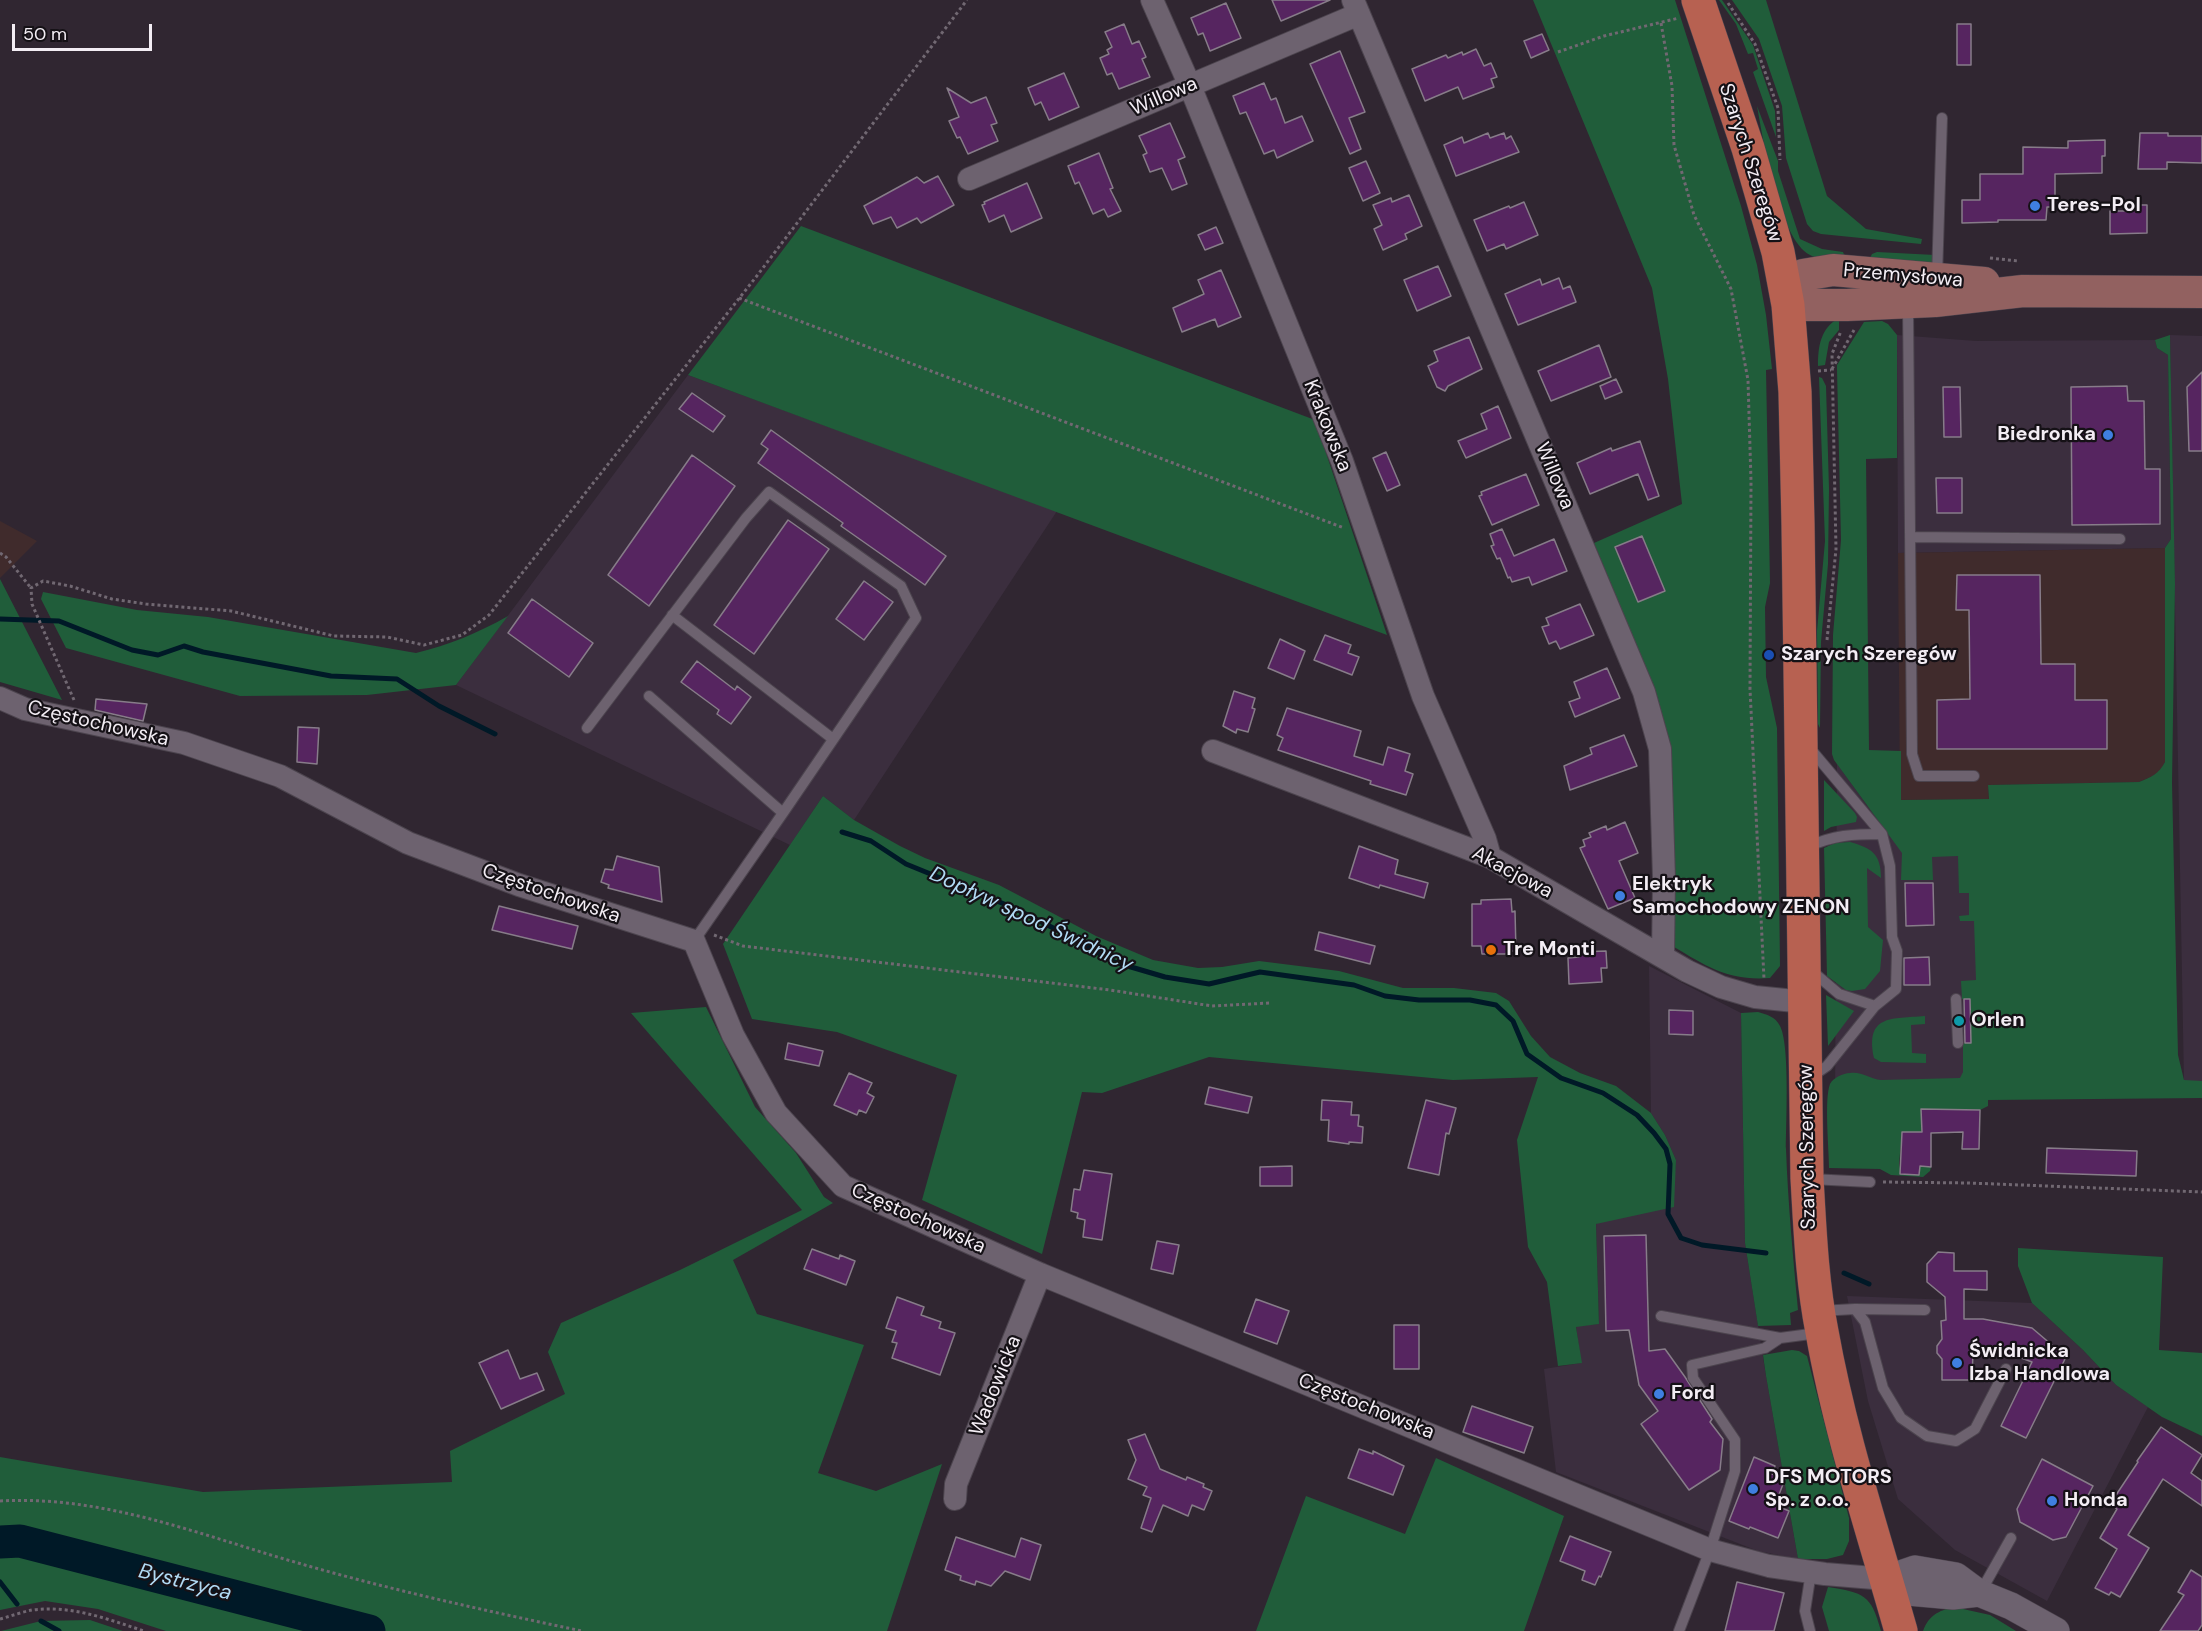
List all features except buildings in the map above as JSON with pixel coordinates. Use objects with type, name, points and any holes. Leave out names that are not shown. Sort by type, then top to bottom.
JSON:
[{"type":"main road","name":"Szarych Szeregów","points":[[1708,4],[1778,252],[1786,294],[1795,392],[1807,1178],[1810,1244],[1820,1322],[1848,1442],[1901,1631]]},
{"type":"main road","name":"Przemysłowa","points":[[1786,294],[1847,305],[1917,289],[2202,292]]},
{"type":"street","name":"Krakowska","points":[[1152,0],[1190,86],[1342,461],[1423,696],[1485,839],[1490,857]]},
{"type":"street","name":"Willowa","points":[[969,179],[1190,86],[1356,7],[1644,692],[1660,748],[1664,878],[1663,957]]},
{"type":"street","name":"Częstochowska","points":[[0,698],[25,709],[184,743],[280,776],[408,843],[519,885],[698,935],[733,1035],[776,1113],[843,1186],[1041,1274],[1710,1550],[1769,1566],[1887,1579]]},
{"type":"street","name":"Akacjowa","points":[[1212,751],[1490,857],[1663,957],[1721,987],[1766,998],[1805,1002]]},
{"type":"street","name":"Wadowicka","points":[[955,1499],[956,1484],[1041,1274]]},
{"type":"street","points":[[1887,1579],[1908,1592],[1953,1596],[1979,1593],[2011,1606],[2056,1631]]},
{"type":"lane","points":[[1942,118],[1917,289],[1910,537],[1912,754],[1919,776],[1974,776]]},
{"type":"lane","points":[[586,728],[746,518],[769,492],[901,586],[916,618],[698,935]]},
{"type":"lane","points":[[1910,537],[2121,539]]},
{"type":"lane","points":[[672,615],[833,739]]},
{"type":"lane","points":[[649,696],[783,813]]},
{"type":"lane","points":[[1802,739],[1882,834],[1890,866],[1892,937],[1897,951],[1896,989],[1875,1006],[1827,1066],[1806,1081]]},
{"type":"lane","points":[[1802,849],[1828,838],[1846,834],[1882,834]]},
{"type":"lane","points":[[1804,959],[1814,975],[1839,994],[1875,1006]]},
{"type":"lane","points":[[1956,999],[1958,1043]]},
{"type":"lane","points":[[1807,1178],[1870,1182]]},
{"type":"lane","points":[[1855,1309],[1865,1322],[1883,1388],[1901,1418],[1927,1436],[1956,1441],[1975,1429],[2006,1369]]},
{"type":"lane","points":[[1679,1631],[1710,1550],[1735,1471],[1735,1440],[1694,1378],[1692,1365],[1765,1348],[1780,1338],[1855,1309],[1925,1310]]},
{"type":"lane","points":[[1661,1316],[1780,1338]]},
{"type":"lane","points":[[1979,1593],[2011,1538]]},
{"type":"lane","points":[[1810,1631],[1805,1611],[1811,1572]]},
{"type":"path","points":[[31,588],[43,581],[70,586],[112,599],[231,611],[334,636],[387,637],[424,645],[462,635],[489,615],[739,298],[967,0]]},
{"type":"path","points":[[1558,52],[1604,36],[1661,23],[1708,4],[1755,44],[1778,108],[1780,160]]},
{"type":"path","points":[[1661,23],[1672,86],[1674,145],[1694,215],[1731,289],[1748,380],[1751,481],[1750,689],[1761,943],[1766,998]]},
{"type":"path","points":[[739,298],[1352,532],[1365,527]]},
{"type":"path","points":[[1827,649],[1836,549],[1831,370],[1855,328]]},
{"type":"path","points":[[0,553],[6,557],[31,588],[32,604],[84,722]]},
{"type":"path","points":[[698,935],[743,946],[1110,990],[1212,1006],[1270,1003]]},
{"type":"path","points":[[1870,1182],[1969,1183],[2202,1192]]},
{"type":"path","points":[[0,1501],[77,1503],[145,1517],[311,1566],[582,1631]]},
{"type":"path","points":[[0,1619],[32,1610],[66,1610],[86,1612],[144,1631]]},
{"type":"shaded area","points":[[1897,335],[1976,341],[2155,340],[2157,348],[2168,355],[2171,539],[2165,548],[1898,553]]},
{"type":"shaded area","points":[[2170,335],[2202,336],[2202,1081],[2184,1081]]},
{"type":"shaded area","points":[[688,375],[1057,511],[854,820],[823,796],[790,845],[456,685]]},
{"type":"shaded area","points":[[0,521],[37,541],[0,578]]},
{"type":"shaded area","points":[[2165,548],[2165,762],[2161,770],[2139,782],[1988,785],[1989,799],[1900,800],[1898,553]]},
{"type":"shaded area","points":[[1837,764],[1867,805],[1975,834],[1987,1100],[1835,1102]]},
{"type":"shaded area","points":[[1649,966],[1741,1013],[1745,1243],[1798,1559],[1758,1551],[1556,1472],[1544,1369],[1581,1363],[1576,1326],[1599,1324],[1596,1224],[1675,1172],[1676,1160],[1665,1135],[1651,1113]]},
{"type":"shaded area","points":[[1847,1296],[2032,1303],[2083,1350],[2116,1385],[2148,1407],[2047,1601],[1955,1550],[1898,1499],[1868,1401]]},
{"type":"green space","points":[[1533,0],[1675,0],[1741,206],[1757,265],[1772,369],[1766,370],[1770,583],[1765,607],[1766,677],[1777,728],[1780,966],[1770,978],[1730,975],[1674,947],[1668,737],[1656,693],[1594,543],[1682,504],[1668,379],[1652,288]]},
{"type":"green space","points":[[1719,0],[1722,0],[1753,45],[1775,111],[1776,137],[1753,72],[1758,69],[1753,53],[1748,54],[1736,24]]},
{"type":"green space","points":[[1732,0],[1766,0],[1827,196],[1866,229],[1922,239],[1921,244],[1821,234],[1813,231],[1807,224],[1786,158],[1782,106],[1759,39]]},
{"type":"green space","points":[[1757,106],[1778,161],[1778,171],[1800,239],[1822,249],[1843,252],[1846,259],[1823,259],[1810,255],[1799,245],[1789,230],[1774,187]]},
{"type":"green space","points":[[801,226],[1315,420],[1387,635],[688,375]]},
{"type":"green space","points":[[1877,252],[1935,255],[1931,266],[1870,258]]},
{"type":"green space","points":[[1839,318],[1839,330],[1829,342],[1825,365],[1818,366],[1824,332]]},
{"type":"green space","points":[[1882,321],[1888,324],[1897,335],[1897,458],[1866,459],[1869,750],[1901,751],[1901,800],[1989,799],[1988,785],[2139,782],[2154,775],[2163,766],[2165,762],[2165,548],[2171,539],[2168,355],[2157,348],[2155,340],[2170,335],[2175,584],[2172,783],[2178,1055],[2184,1080],[2202,1081],[2202,1098],[1988,1100],[1988,1106],[1980,1110],[1922,1109],[1922,1132],[1902,1132],[1899,1164],[1901,1174],[1919,1175],[1920,1166],[1931,1167],[1923,1177],[1891,1175],[1880,1169],[1829,1168],[1827,1101],[1831,1082],[1847,1073],[1862,1074],[1881,1080],[1960,1078],[1963,1072],[1963,1043],[1971,1042],[1970,999],[1962,999],[1961,981],[1976,980],[1974,921],[1960,921],[1959,916],[1969,915],[1969,893],[1959,893],[1958,856],[1932,857],[1933,880],[1901,880],[1902,853],[1834,760],[1832,754],[1833,635],[1841,540],[1837,365],[1864,322]]},
{"type":"green space","points":[[1819,377],[1826,386],[1829,489],[1828,564],[1821,642],[1820,728],[1818,724],[1817,631],[1825,541]]},
{"type":"green space","points":[[0,579],[62,700],[0,682]]},
{"type":"green space","points":[[43,592],[137,610],[208,617],[416,653],[463,638],[508,616],[456,685],[367,695],[240,696],[66,648],[41,599]]},
{"type":"green space","points":[[1824,780],[1855,813],[1856,822],[1831,827],[1824,831]]},
{"type":"green space","points":[[823,796],[854,820],[900,846],[925,858],[999,885],[1096,936],[1153,960],[1198,968],[1259,961],[1339,971],[1403,988],[1454,988],[1496,993],[1509,1001],[1531,1036],[1550,1057],[1580,1073],[1616,1086],[1651,1113],[1665,1135],[1676,1160],[1674,1207],[1596,1224],[1599,1324],[1576,1327],[1582,1363],[1558,1366],[1547,1282],[1528,1247],[1517,1140],[1538,1077],[1453,1080],[1209,1057],[1102,1093],[1082,1092],[1042,1254],[922,1200],[957,1075],[837,1032],[752,1019],[723,944]]},
{"type":"green space","points":[[1850,842],[1869,849],[1877,857],[1881,878],[1867,868],[1868,927],[1883,940],[1880,971],[1865,989],[1852,991],[1846,990],[1827,976],[1824,848],[1835,843]]},
{"type":"green space","points":[[1826,995],[1854,1011],[1828,1046]]},
{"type":"green space","points":[[706,1007],[755,1107],[796,1153],[824,1197],[833,1203],[733,1260],[757,1314],[864,1345],[818,1473],[876,1491],[942,1464],[887,1631],[166,1631],[98,1609],[45,1601],[0,1610],[0,1457],[203,1492],[452,1482],[450,1451],[565,1394],[548,1352],[561,1323],[680,1270],[802,1210],[631,1013]]},
{"type":"green space","points":[[1758,1012],[1776,1020],[1783,1036],[1785,1050],[1787,1169],[1798,1310],[1790,1313],[1791,1325],[1758,1326],[1745,1243],[1741,1013]]},
{"type":"green space","points":[[1925,1016],[1925,1024],[1911,1025],[1912,1053],[1926,1054],[1926,1063],[1881,1062],[1874,1058],[1872,1044],[1877,1026],[1892,1019]]},
{"type":"green space","points":[[2018,1248],[2163,1257],[2159,1350],[2202,1353],[2202,1436],[2162,1417],[2116,1385],[2083,1350],[2032,1303],[2018,1266]]},
{"type":"green space","points":[[1792,1350],[1807,1356],[1849,1518],[1849,1541],[1843,1555],[1827,1559],[1798,1559],[1766,1376],[1763,1355]]},
{"type":"green space","points":[[1436,1458],[1564,1516],[1524,1631],[1256,1631],[1306,1496],[1405,1534]]},
{"type":"green space","points":[[1828,1587],[1850,1591],[1864,1597],[1874,1609],[1881,1631],[1829,1631],[1822,1607]]},
{"type":"green space","points":[[1954,1607],[1990,1615],[2016,1631],[1923,1631],[1935,1614]]},
{"type":"green space","points":[[90,1620],[123,1631],[1,1631],[41,1621]]},
{"type":"waterway","name":"Dopływ spod Świdnicy","points":[[0,619],[59,621],[132,650],[158,655],[184,646],[203,652],[331,676],[397,679],[439,706],[495,734]]},
{"type":"waterway","name":"Dopływ spod Świdnicy","points":[[842,832],[871,841],[906,864],[1014,908],[1114,962],[1165,977],[1209,984],[1260,972],[1354,985],[1385,996],[1419,1000],[1470,1000],[1496,1005],[1513,1021],[1527,1054],[1561,1078],[1603,1093],[1637,1115],[1654,1133],[1666,1149],[1670,1164],[1668,1214],[1681,1238],[1702,1245],[1766,1253]]},
{"type":"waterway","name":"Dopływ spod Świdnicy","points":[[1844,1273],[1869,1284]]},
{"type":"waterway","name":"Bystrzyca","points":[[0,1542],[20,1541],[369,1631]]},
{"type":"waterway","points":[[0,1582],[17,1604]]},
{"type":"waterway","points":[[41,1621],[59,1631]]},
{"type":"place","name":"Teres-Pol","points":[[2035,206]]},
{"type":"place","name":"Biedronka","points":[[2108,435]]},
{"type":"place","name":"Szarych Szeregów","points":[[1769,655]]},
{"type":"place","name":"Elektryk Samochodowy ZENON","points":[[1620,896]]},
{"type":"place","name":"Tre Monti","points":[[1491,950]]},
{"type":"place","name":"Orlen","points":[[1959,1021]]},
{"type":"place","name":"Świdnicka Izba Handlowa","points":[[1957,1363]]},
{"type":"place","name":"Ford","points":[[1659,1394]]},
{"type":"place","name":"DFS MOTORS Sp. z o.o.","points":[[1753,1489]]},
{"type":"place","name":"Honda","points":[[2052,1501]]}]
